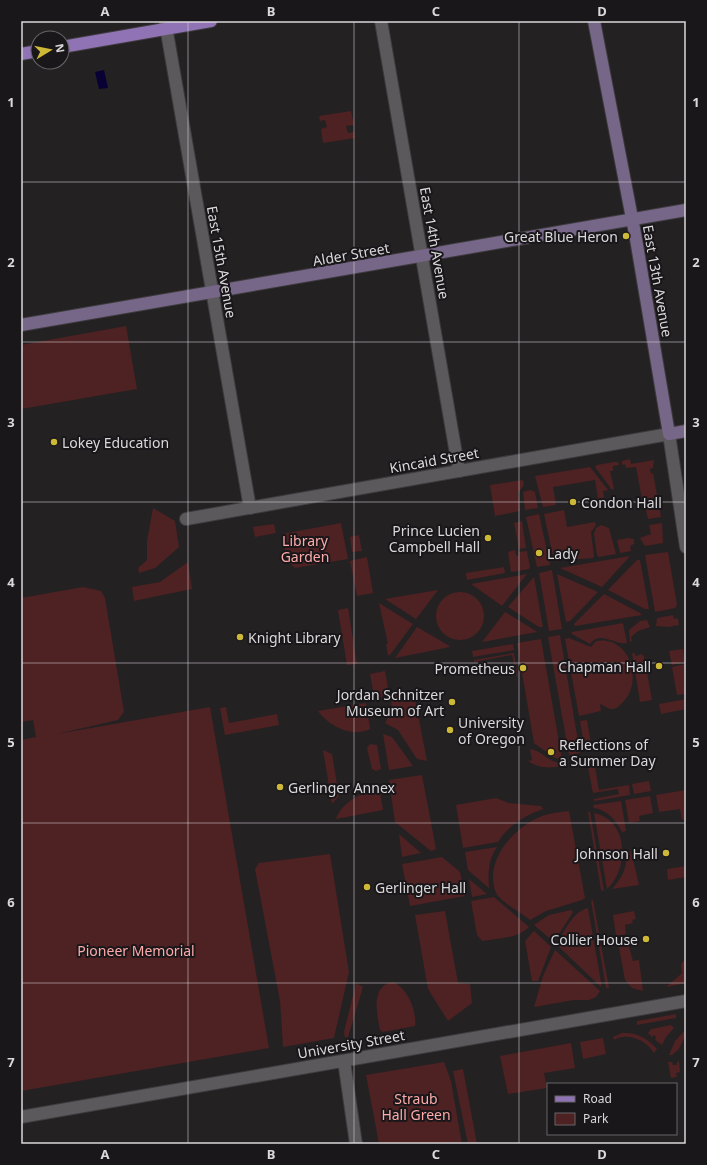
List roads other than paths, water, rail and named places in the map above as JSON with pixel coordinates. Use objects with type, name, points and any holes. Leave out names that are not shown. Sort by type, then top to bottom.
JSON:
[{"type":"main road","points":[[70,45],[166,25],[211,21]]},
{"type":"street","name":"East 14th Avenue","points":[[381,21],[459,471]]},
{"type":"street","name":"East 13th Avenue","points":[[594,21],[632,220],[669,434],[686,547]]},
{"type":"street","name":"East 15th Avenue","points":[[166,25],[250,508]]},
{"type":"street","name":"Alder Street","points":[[21,326],[686,210]]},
{"type":"street","name":"Kincaid Street","points":[[186,519],[686,431]]},
{"type":"street","name":"University Street","points":[[21,1117],[686,1001]]},
{"type":"street","points":[[344,1061],[356,1144]]},
{"type":"place","name":"Great Blue Heron","points":[[626,236]]},
{"type":"place","name":"Lokey Education","points":[[54,442]]},
{"type":"place","name":"Condon Hall","points":[[573,502]]},
{"type":"place","name":"Prince Lucien Campbell Hall","points":[[488,538]]},
{"type":"place","name":"Lady","points":[[539,553]]},
{"type":"place","name":"Knight Library","points":[[240,637]]},
{"type":"place","name":"Chapman Hall","points":[[659,666]]},
{"type":"place","name":"Prometheus","points":[[523,668]]},
{"type":"place","name":"Jordan Schnitzer Museum of Art","points":[[452,702]]},
{"type":"place","name":"University of Oregon","points":[[450,730]]},
{"type":"place","name":"Reflections of a Summer Day","points":[[551,752]]},
{"type":"place","name":"Gerlinger Annex","points":[[280,787]]},
{"type":"place","name":"Johnson Hall","points":[[666,853]]},
{"type":"place","name":"Gerlinger Hall","points":[[367,887]]},
{"type":"place","name":"Collier House","points":[[646,939]]},
{"type":"park label","name":"Library Garden","points":[[305,548]]},
{"type":"park label","name":"Pioneer Memorial","points":[[136,950]]},
{"type":"park label","name":"Straub Hall Green","points":[[416,1106]]}]
